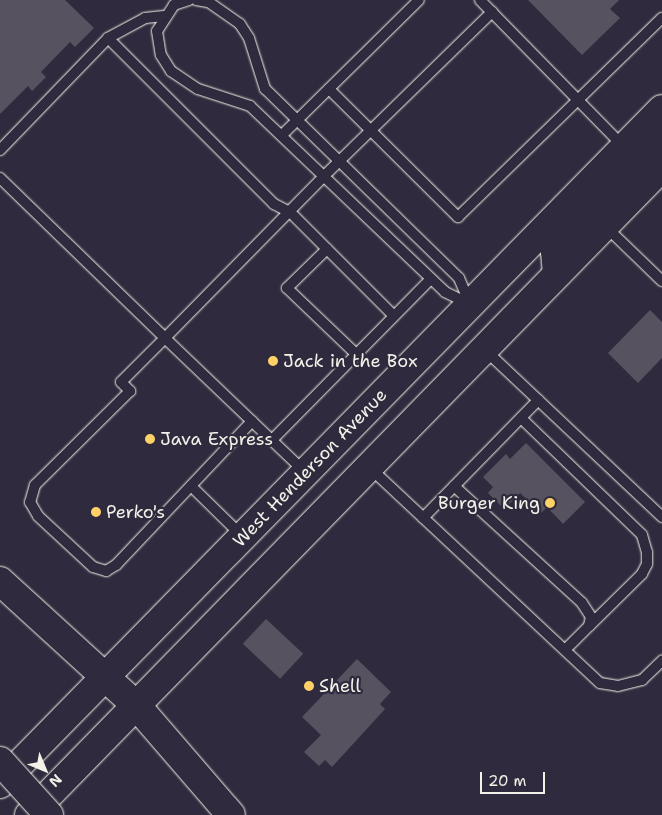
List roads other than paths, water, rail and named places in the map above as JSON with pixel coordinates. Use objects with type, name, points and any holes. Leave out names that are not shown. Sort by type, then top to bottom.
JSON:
[{"type":"main road","name":"West Henderson Avenue","points":[[0,784],[662,109]]},
{"type":"main road","points":[[557,274],[555,251],[585,215],[634,167],[652,145],[662,120]]},
{"type":"main road","points":[[29,815],[662,166]]},
{"type":"main road","points":[[368,466],[369,441],[444,368],[469,337],[476,318],[470,304]]},
{"type":"main road","points":[[0,581],[136,705],[231,815]]},
{"type":"main road","points":[[0,761],[49,815]]},
{"type":"lane","points":[[189,0],[174,2],[164,16],[157,31],[158,44],[171,71],[198,90],[250,106],[445,292],[470,304]]},
{"type":"lane","points":[[196,0],[208,1],[240,24],[250,38],[265,89],[459,278],[470,304]]},
{"type":"lane","points":[[282,135],[418,0]]},
{"type":"lane","points":[[480,0],[624,148]]},
{"type":"lane","points":[[252,421],[106,571],[93,567],[38,516],[30,502],[35,485],[130,391],[121,382],[324,176],[492,12]]},
{"type":"lane","points":[[0,150],[108,38],[145,18],[164,16]]},
{"type":"lane","points":[[329,89],[458,217],[662,18]]},
{"type":"lane","points":[[108,38],[274,204],[290,212],[393,315]]},
{"type":"lane","points":[[0,178],[306,472]]},
{"type":"lane","points":[[604,226],[662,281]]},
{"type":"lane","points":[[327,249],[287,288],[356,354]]},
{"type":"lane","points":[[272,440],[393,315],[431,279]]},
{"type":"lane","points":[[484,348],[662,517]]},
{"type":"lane","points":[[423,518],[538,400]]},
{"type":"lane","points":[[521,418],[642,535],[644,543],[647,564],[642,574],[565,650]]},
{"type":"lane","points":[[368,466],[600,683],[618,686],[642,680],[662,661]]},
{"type":"lane","points":[[190,486],[242,537]]},
{"type":"lane","points":[[454,486],[582,603],[591,617],[589,626]]},
{"type":"place","name":"Jack in the Box","points":[[273,361]]},
{"type":"place","name":"Java Express","points":[[150,439]]},
{"type":"place","name":"Burger King","points":[[550,503]]},
{"type":"place","name":"Perko's","points":[[96,512]]},
{"type":"place","name":"Shell","points":[[309,686]]}]
